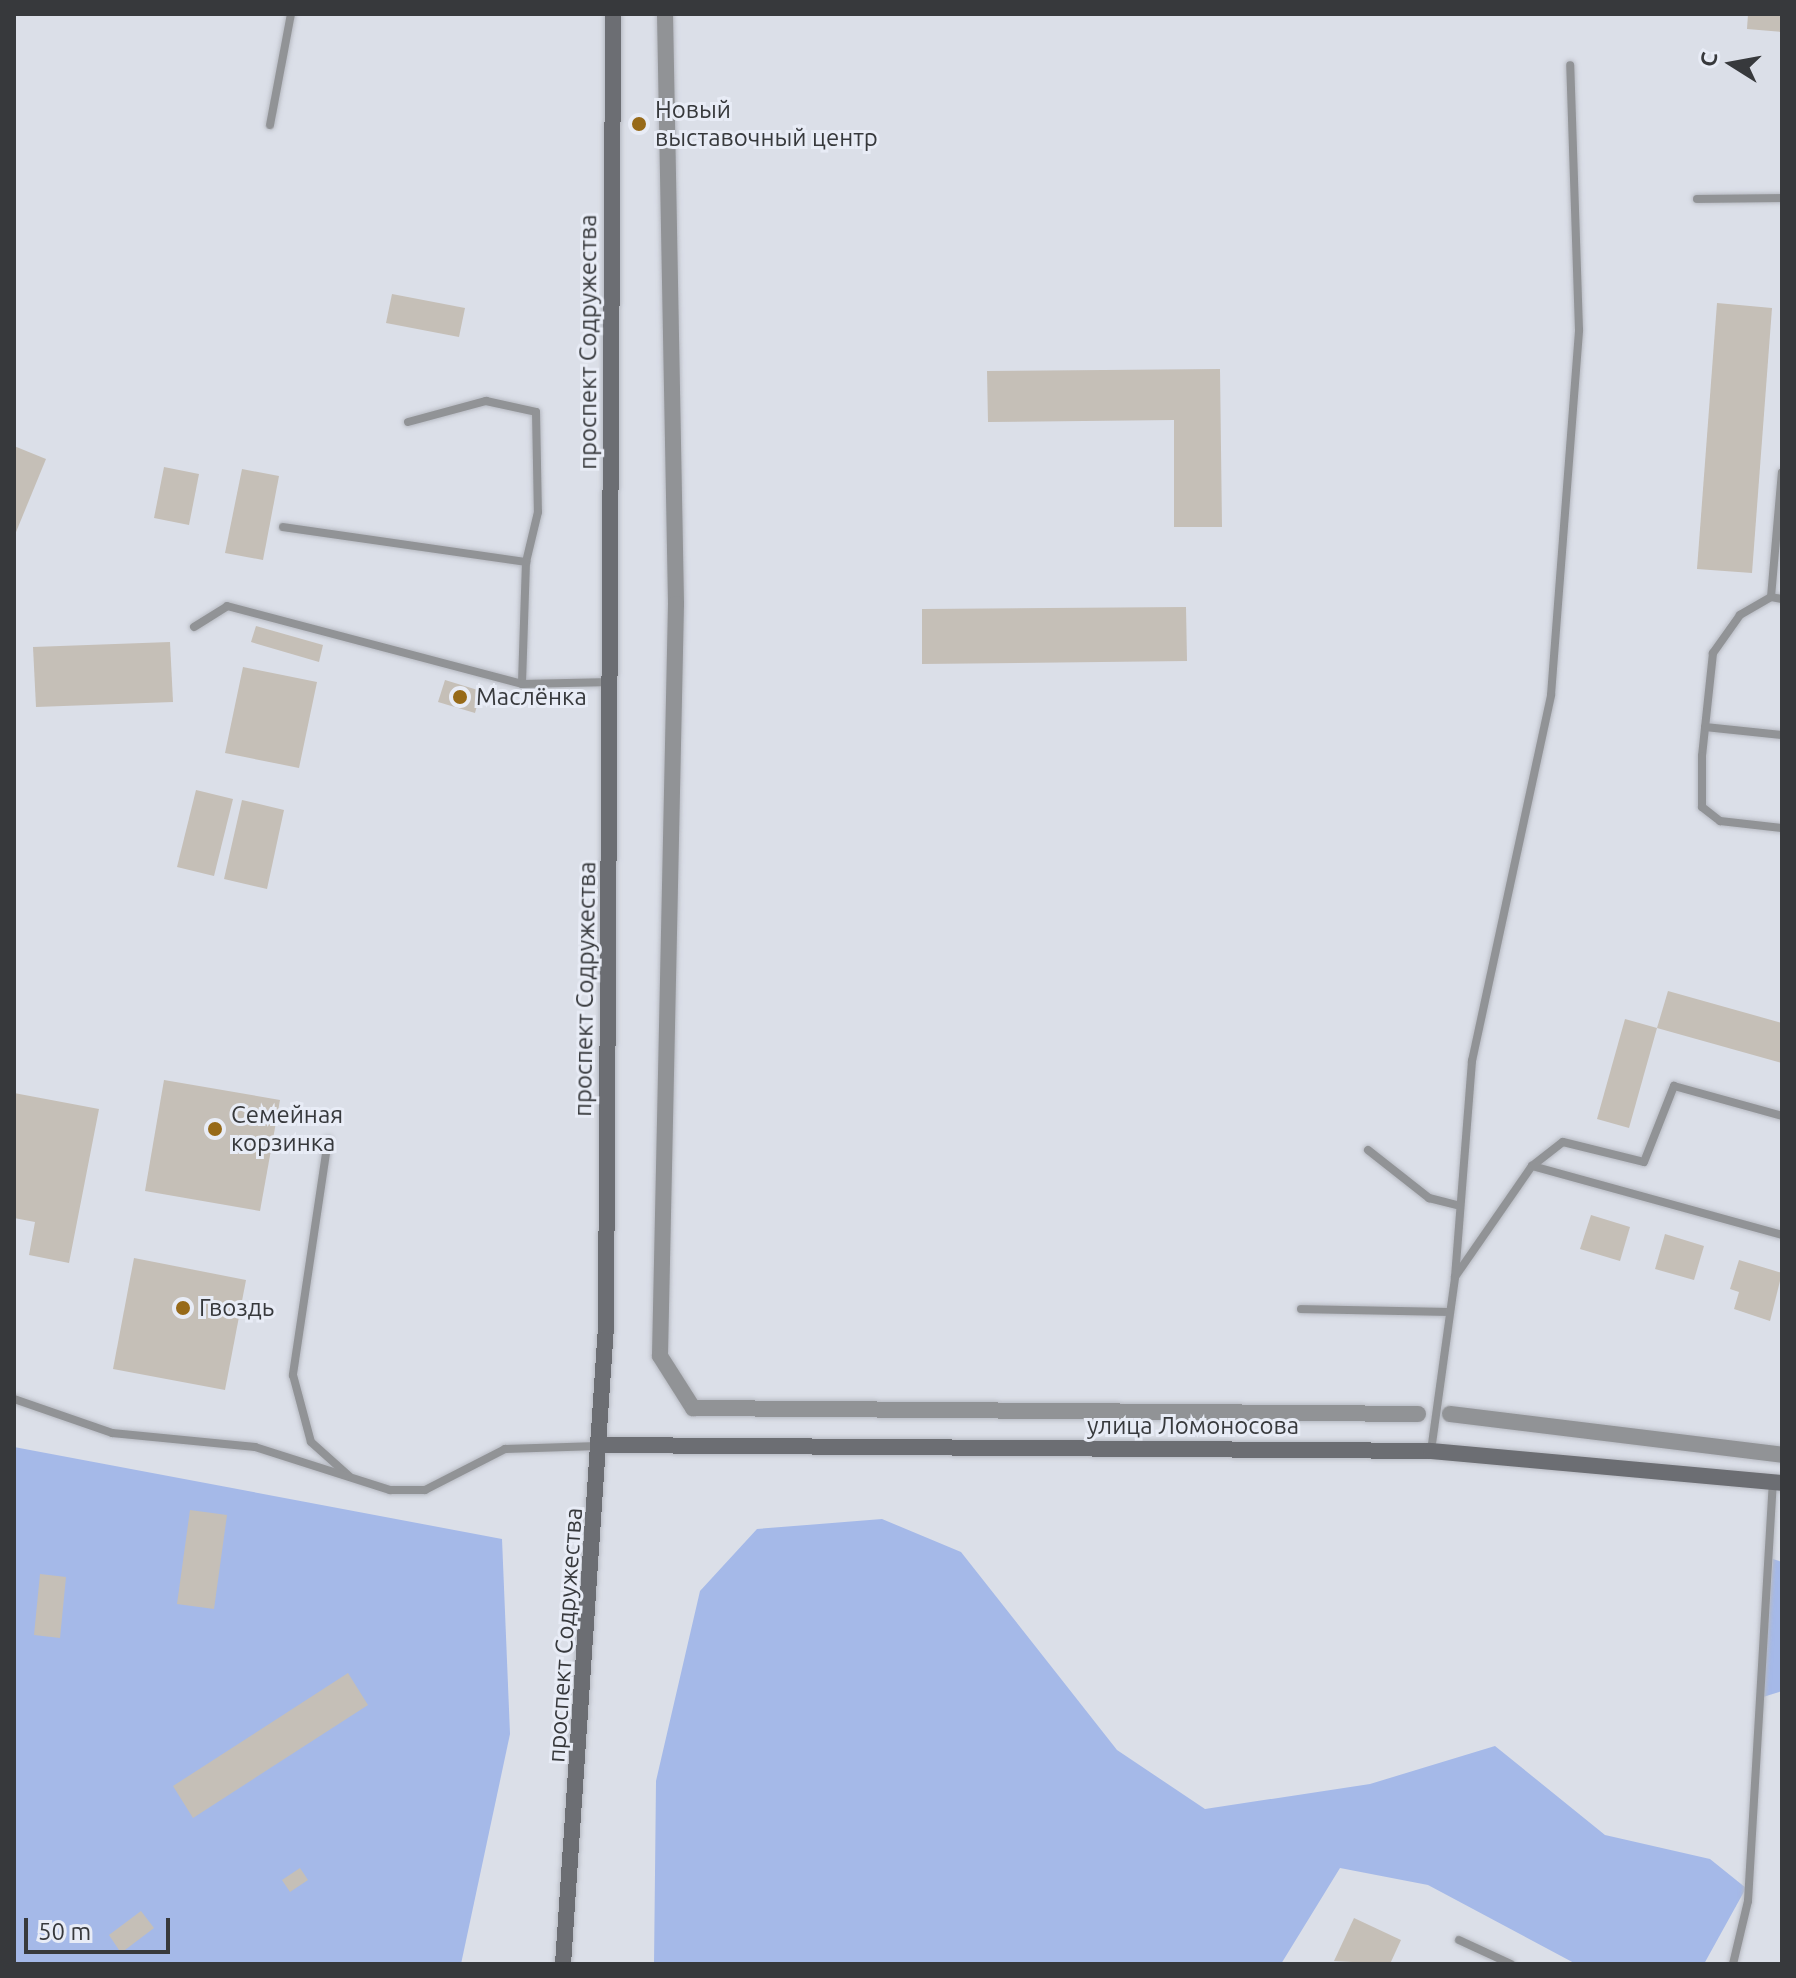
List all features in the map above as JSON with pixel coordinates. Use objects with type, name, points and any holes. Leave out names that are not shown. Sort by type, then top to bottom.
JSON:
[{"type":"main road","name":"проспект Содружества","points":[[563,1964],[602,1445],[613,682],[613,14]]},
{"type":"main road","name":"улица Ломоносова","points":[[602,1445],[1431,1451],[1778,1482]]},
{"type":"street","points":[[665,14],[676,604],[660,1356],[693,1408],[1418,1414]]},
{"type":"street","points":[[1450,1414],[1782,1455]]},
{"type":"lane","points":[[270,125],[291,14]]},
{"type":"lane","points":[[1431,1451],[1446,1312],[1455,1277],[1458,1205],[1472,1061],[1551,695],[1579,330],[1570,65]]},
{"type":"lane","points":[[1697,199],[1782,198]]},
{"type":"lane","points":[[408,422],[486,401],[536,412],[538,512],[526,562],[522,684]]},
{"type":"lane","points":[[1771,597],[1782,472]]},
{"type":"lane","points":[[283,527],[526,562]]},
{"type":"lane","points":[[1782,599],[1771,597],[1740,615],[1713,653],[1705,727],[1702,807],[1720,821],[1782,828]]},
{"type":"lane","points":[[194,627],[227,606],[522,684],[613,682]]},
{"type":"lane","points":[[1705,727],[1782,735]]},
{"type":"lane","points":[[1455,1277],[1532,1166],[1563,1142],[1644,1162],[1674,1086],[1782,1116]]},
{"type":"lane","points":[[328,1140],[293,1375],[311,1442],[359,1483]]},
{"type":"lane","points":[[1368,1150],[1429,1198],[1458,1205]]},
{"type":"lane","points":[[1532,1166],[1782,1235]]},
{"type":"lane","points":[[1301,1309],[1446,1312]]},
{"type":"lane","points":[[14,1399],[112,1433],[255,1447],[359,1483],[425,1490],[505,1449],[602,1445]]},
{"type":"lane","points":[[1733,1964],[1748,1901],[1778,1482]]},
{"type":"lane","points":[[1459,1940],[1511,1964]]},
{"type":"shaded area","points":[[14,1447],[502,1539],[510,1734],[461,1964],[14,1964]]},
{"type":"shaded area","points":[[882,1519],[961,1552],[1117,1750],[1205,1809],[1370,1784],[1495,1746],[1605,1835],[1710,1859],[1746,1888],[1704,1964],[1576,1964],[1428,1885],[1340,1868],[1281,1964],[654,1964],[656,1781],[700,1591],[757,1529]]},
{"type":"shaded area","points":[[1773,1559],[1782,1562],[1782,1691],[1763,1697]]},
{"type":"building","points":[[1748,14],[1782,14],[1782,32],[1747,29]]},
{"type":"building","points":[[392,294],[465,308],[459,337],[386,323]]},
{"type":"building","points":[[1717,303],[1772,308],[1752,573],[1697,569]]},
{"type":"building","points":[[1220,369],[1222,527],[1174,527],[1174,420],[988,422],[987,371]]},
{"type":"building","points":[[14,446],[46,459],[14,537]]},
{"type":"building","points":[[164,467],[199,474],[189,525],[154,518]]},
{"type":"building","points":[[242,469],[279,476],[263,560],[225,553]]},
{"type":"building","points":[[1186,607],[1187,661],[922,664],[922,609]]},
{"type":"building","points":[[256,626],[323,645],[319,662],[251,642]]},
{"type":"building","points":[[170,642],[173,702],[36,707],[33,647]]},
{"type":"building","points":[[243,667],[317,682],[299,768],[225,753]]},
{"type":"building","points":[[445,680],[481,691],[475,713],[438,702]]},
{"type":"building","points":[[196,790],[233,799],[214,876],[177,867]]},
{"type":"building","points":[[242,800],[284,810],[267,889],[224,879]]},
{"type":"building","points":[[1668,991],[1782,1023],[1782,1063],[1657,1028]]},
{"type":"building","points":[[1625,1019],[1657,1028],[1629,1128],[1597,1119]]},
{"type":"building","name":"Семейная корзинка","points":[[164,1080],[280,1100],[260,1211],[145,1191]]},
{"type":"building","points":[[14,1093],[99,1109],[69,1263],[29,1255],[35,1222],[14,1218]]},
{"type":"building","points":[[1591,1215],[1630,1227],[1620,1261],[1580,1249]]},
{"type":"building","points":[[1665,1234],[1704,1246],[1694,1280],[1655,1269]]},
{"type":"building","name":"Гвоздь","points":[[134,1258],[246,1280],[225,1390],[113,1369]]},
{"type":"building","points":[[1739,1260],[1782,1273],[1770,1321],[1734,1309],[1739,1292],[1730,1289]]},
{"type":"building","points":[[190,1510],[227,1515],[214,1609],[177,1604]]},
{"type":"building","points":[[40,1574],[66,1577],[60,1638],[34,1635]]},
{"type":"building","points":[[348,1673],[368,1705],[193,1818],[173,1786]]},
{"type":"building","points":[[300,1868],[308,1880],[290,1892],[282,1880]]},
{"type":"building","points":[[141,1911],[154,1928],[121,1953],[109,1935]]},
{"type":"building","points":[[1354,1918],[1401,1940],[1390,1964],[1334,1961]]},
{"type":"place","name":"Новый выставочный центр","points":[[639,124]]},
{"type":"place","name":"Маслёнка","points":[[460,697]]},
{"type":"place","name":"Семейная корзинка","points":[[215,1129]]},
{"type":"place","name":"Гвоздь","points":[[183,1308]]}]
